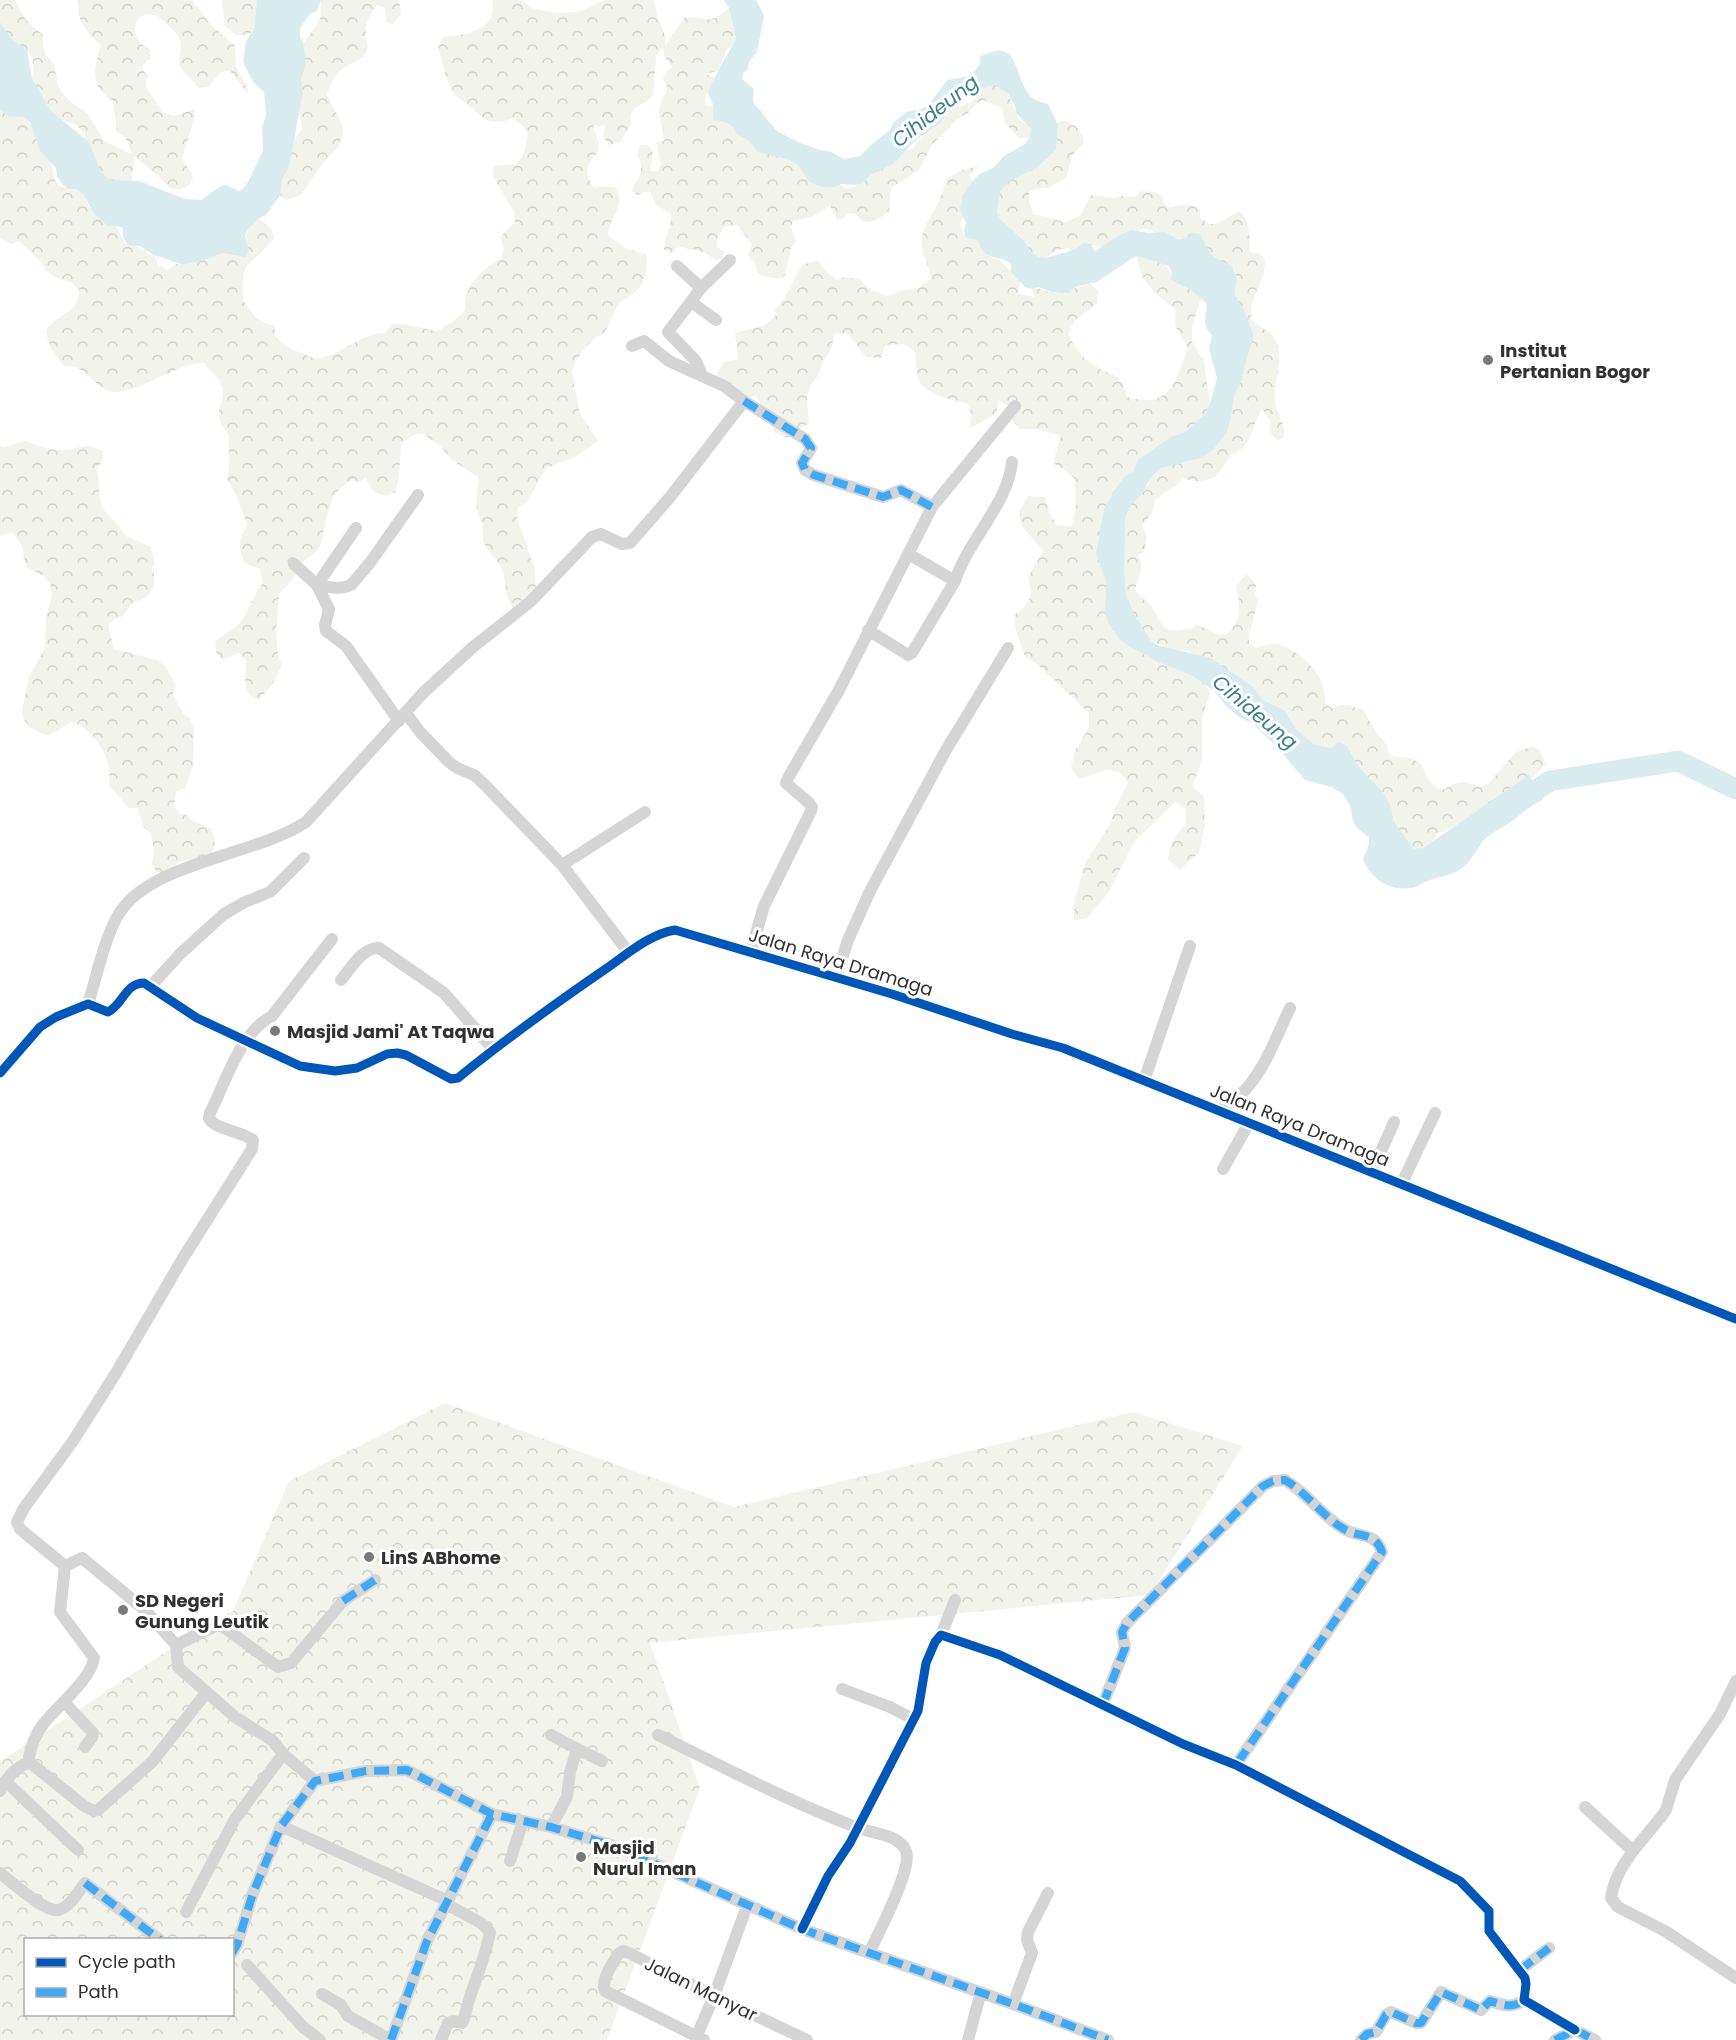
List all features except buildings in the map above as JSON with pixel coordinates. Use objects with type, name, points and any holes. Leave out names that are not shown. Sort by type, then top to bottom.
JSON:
[{"type":"street","points":[[702,375],[696,361],[668,332],[701,288],[730,260]]},
{"type":"street","points":[[677,266],[701,288]]},
{"type":"street","points":[[691,302],[716,320]]},
{"type":"street","points":[[632,346],[644,341],[669,361],[724,386],[805,440],[812,448],[802,463],[805,470],[814,476],[883,497],[901,490],[932,507]]},
{"type":"street","points":[[88,1004],[117,917],[130,901],[146,887],[165,877],[296,828],[323,805],[423,693],[473,647],[530,602],[592,537],[601,534],[622,544],[630,543],[637,537],[744,401]]},
{"type":"street","points":[[751,951],[764,906],[812,807],[789,787],[786,783],[788,778],[839,690],[868,630],[910,555],[932,507],[1015,406]]},
{"type":"street","points":[[868,630],[908,655],[912,653],[955,581],[966,552],[995,509],[1011,471],[1011,462]]},
{"type":"street","points":[[317,585],[333,587],[351,585],[369,564],[418,495]]},
{"type":"street","points":[[317,585],[356,528]]},
{"type":"street","points":[[910,555],[955,581]]},
{"type":"street","points":[[294,564],[317,585],[329,609],[325,625],[326,631],[346,646],[402,717],[449,762],[474,775],[562,865],[629,953]]},
{"type":"street","points":[[836,978],[848,940],[870,891],[946,750],[1008,648]]},
{"type":"street","points":[[562,865],[645,812]]},
{"type":"street","points":[[0,1073],[40,1027],[88,1004],[108,1012],[113,1010],[130,987],[144,982],[152,986],[180,954],[224,914],[270,892],[304,858]]},
{"type":"street","name":"Jalan Raya Dramaga","points":[[152,986],[197,1018],[300,1066],[335,1071],[357,1068],[387,1054],[397,1053],[406,1055],[451,1079],[458,1078],[493,1049],[629,953],[659,934],[675,930],[751,951],[1063,1048],[1736,1319]]},
{"type":"street","points":[[65,1566],[20,1529],[17,1522],[24,1508],[73,1441],[116,1374],[183,1257],[252,1149],[253,1140],[249,1137],[214,1125],[209,1118],[245,1040],[262,1021],[274,1014],[332,939]]},
{"type":"street","points":[[1144,1081],[1190,946]]},
{"type":"street","points":[[341,980],[366,951],[379,948],[444,993],[493,1049]]},
{"type":"street","points":[[1220,1111],[1251,1082],[1262,1065],[1290,1008]]},
{"type":"street","points":[[1402,1183],[1435,1113]]},
{"type":"street","points":[[1372,1172],[1394,1122]]},
{"type":"street","points":[[1223,1168],[1249,1123]]},
{"type":"street","points":[[1103,1704],[1125,1648],[1122,1632],[1126,1623],[1263,1486],[1273,1481],[1285,1480],[1344,1530],[1371,1537],[1382,1552],[1236,1765]]},
{"type":"street","points":[[65,1566],[82,1558],[144,1610],[176,1645],[178,1668],[236,1717],[273,1741],[282,1754],[315,1781]]},
{"type":"street","points":[[28,1763],[30,1750],[43,1724],[82,1680],[94,1658],[60,1612],[65,1566]]},
{"type":"street","points":[[176,1645],[215,1626],[222,1626],[278,1667],[291,1663],[343,1601],[375,1580]]},
{"type":"street","points":[[802,1929],[828,1876],[858,1828],[918,1711],[926,1663],[935,1642],[941,1635],[955,1600]]},
{"type":"street","points":[[941,1635],[1000,1655],[1183,1744],[1236,1765],[1461,1881],[1489,1911],[1489,1931],[1527,1981],[1524,2000],[1518,2005],[1503,2006],[1490,2001],[1481,2010],[1441,1992],[1421,2023],[1416,2024],[1391,2012],[1386,2015],[1374,2033],[1367,2034],[1361,2040]]},
{"type":"street","points":[[1736,1681],[1720,1714],[1675,1780],[1666,1810],[1619,1869],[1611,1898],[1617,1907],[1665,1931],[1736,1978]]},
{"type":"street","points":[[842,1689],[890,1707],[913,1719]]},
{"type":"street","points":[[78,1850],[2,1786],[18,1768],[28,1763],[33,1764],[84,1806],[90,1810],[98,1810],[152,1762],[206,1693]]},
{"type":"street","points":[[64,1701],[93,1733],[85,1747]]},
{"type":"street","points":[[551,1735],[602,1761]]},
{"type":"street","points":[[658,1735],[858,1828],[898,1840],[908,1860],[903,1878],[870,1953]]},
{"type":"street","points":[[551,1827],[567,1797],[570,1772],[577,1749]]},
{"type":"street","points":[[186,1912],[235,1819],[282,1754]]},
{"type":"street","points":[[234,1950],[253,1893],[281,1826],[315,1781],[366,1771],[407,1770],[492,1814],[551,1827],[617,1847],[802,1929],[1013,2004],[1075,2034],[1108,2040]]},
{"type":"street","points":[[1585,1807],[1633,1851]]},
{"type":"street","points":[[322,1994],[341,2004],[348,2016],[391,2040],[427,1941],[492,1814]]},
{"type":"street","points":[[510,1861],[523,1821]]},
{"type":"street","points":[[281,1826],[447,1903],[481,1923],[490,1932],[464,2021],[448,2023],[441,2040]]},
{"type":"street","points":[[0,1873],[40,1904],[58,1910],[67,1906],[85,1883],[157,1938]]},
{"type":"street","points":[[1013,2004],[1032,1953],[1027,1940],[1028,1932],[1048,1893]]},
{"type":"street","points":[[698,2039],[747,1906]]},
{"type":"street","points":[[1520,1970],[1549,1948]]},
{"type":"street","name":"Jalan Manyar","points":[[698,2039],[605,1991],[603,1982],[619,1953],[622,1951],[629,1953],[807,2040]]},
{"type":"street","points":[[247,1965],[303,2027],[320,2040]]},
{"type":"street","points":[[968,2040],[981,1992]]},
{"type":"street","points":[[1524,2000],[1595,2040]]},
{"type":"street","points":[[1555,2040],[1575,2030]]},
{"type":"green space","points":[[0,0],[15,0],[26,20],[43,35],[46,55],[54,64],[58,85],[63,94],[88,114],[104,141],[133,155],[125,137],[117,132],[113,101],[105,96],[97,83],[95,69],[101,45],[83,24],[79,16],[77,0],[192,0],[211,25],[235,46],[236,67],[249,95],[230,71],[221,72],[208,87],[199,88],[179,66],[181,45],[178,35],[158,16],[148,14],[139,17],[135,27],[136,36],[150,50],[151,60],[147,60],[142,67],[147,76],[146,87],[163,112],[173,116],[195,109],[194,120],[182,158],[193,176],[190,185],[181,189],[171,189],[134,156],[132,182],[105,183],[84,138],[85,134],[78,126],[61,119],[40,104],[32,78],[33,61],[30,55],[21,47],[0,38]]},
{"type":"green space","points":[[222,0],[257,0],[254,29],[249,35],[235,35],[225,26]]},
{"type":"green space","points":[[321,0],[399,0],[401,14],[392,25],[387,21],[384,7],[377,5],[372,12],[366,27],[368,46],[365,54],[339,72],[327,95],[342,124],[343,132],[339,146],[323,163],[301,195],[286,200],[277,188],[296,137],[302,129],[300,115],[294,108],[299,50],[320,20]]},
{"type":"green space","points":[[493,0],[520,0],[532,8],[556,13],[579,12],[605,0],[653,0],[665,35],[665,46],[684,18],[715,18],[729,8],[736,39],[727,49],[718,71],[706,74],[715,78],[705,98],[706,105],[713,106],[847,189],[861,184],[871,175],[892,165],[899,153],[914,148],[952,105],[960,107],[974,100],[974,92],[985,78],[1008,94],[1019,120],[1031,129],[1029,138],[1019,138],[1005,123],[1002,108],[983,100],[977,103],[968,113],[956,120],[932,145],[919,170],[891,188],[889,211],[872,222],[863,221],[856,214],[849,213],[837,220],[830,206],[812,217],[793,221],[791,227],[796,241],[791,248],[785,276],[767,277],[757,272],[756,265],[748,255],[752,244],[737,225],[724,227],[717,239],[717,247],[723,251],[724,258],[716,260],[705,253],[683,247],[670,253],[664,250],[671,214],[656,205],[650,192],[638,195],[632,192],[641,172],[637,156],[641,145],[648,145],[653,151],[650,171],[658,171],[661,164],[656,142],[664,141],[660,110],[667,87],[663,79],[665,72],[672,68],[664,55],[663,48],[656,55],[652,96],[645,103],[637,106],[631,114],[630,126],[620,142],[609,145],[603,137],[605,126],[593,125],[599,144],[597,154],[588,166],[589,179],[594,188],[605,186],[616,188],[619,195],[618,206],[608,235],[626,248],[647,254],[646,270],[638,290],[620,302],[604,334],[589,344],[573,368],[580,414],[598,441],[575,457],[546,468],[527,502],[518,508],[517,518],[535,569],[536,591],[514,608],[507,595],[503,572],[486,548],[482,535],[483,525],[477,508],[479,478],[452,460],[439,445],[423,434],[414,435],[401,446],[399,477],[395,492],[387,496],[376,493],[366,478],[360,482],[350,481],[334,494],[325,522],[322,542],[317,551],[302,562],[292,580],[279,594],[276,633],[278,654],[282,665],[272,685],[259,700],[249,694],[245,684],[246,660],[239,653],[222,660],[216,652],[215,642],[239,624],[263,583],[260,569],[245,563],[240,549],[242,535],[247,525],[237,497],[227,479],[229,435],[219,419],[223,394],[220,381],[204,363],[194,364],[135,388],[113,392],[101,387],[80,370],[65,366],[58,358],[52,350],[46,330],[76,304],[79,290],[72,283],[54,277],[46,271],[41,262],[19,241],[11,244],[0,238],[0,109],[8,115],[24,117],[34,129],[49,153],[58,186],[76,189],[83,194],[89,207],[116,226],[125,243],[147,250],[146,253],[154,255],[158,264],[167,270],[176,264],[184,265],[222,253],[237,256],[249,250],[248,220],[259,218],[271,228],[274,238],[247,265],[243,275],[243,300],[256,318],[275,326],[275,336],[285,345],[310,357],[322,358],[366,337],[385,333],[392,324],[437,331],[441,329],[465,310],[467,293],[480,273],[501,258],[504,248],[500,238],[515,223],[514,212],[493,176],[494,166],[517,164],[523,156],[528,134],[513,118],[494,122],[487,120],[454,96],[438,47],[443,37],[463,34],[483,26],[492,15]]},
{"type":"green space","points":[[1062,121],[1076,126],[1084,139],[1082,145],[1072,156],[1066,178],[1048,188],[1029,192],[1033,214],[1065,222],[1080,216],[1091,195],[1114,198],[1135,197],[1140,191],[1155,192],[1162,196],[1164,203],[1170,208],[1193,206],[1200,210],[1200,218],[1209,224],[1216,224],[1239,211],[1246,220],[1250,252],[1264,257],[1265,263],[1252,304],[1251,319],[1266,330],[1278,345],[1279,366],[1275,403],[1283,425],[1283,439],[1277,440],[1271,434],[1270,421],[1262,409],[1246,444],[1235,454],[1232,453],[1218,474],[1201,481],[1183,479],[1156,499],[1152,513],[1142,525],[1147,538],[1144,552],[1138,555],[1141,567],[1135,589],[1151,606],[1162,625],[1168,629],[1174,631],[1191,629],[1197,625],[1225,635],[1237,619],[1239,606],[1236,586],[1246,574],[1255,582],[1255,594],[1258,601],[1249,643],[1256,648],[1276,644],[1298,654],[1321,680],[1325,704],[1332,708],[1349,705],[1364,711],[1376,732],[1387,745],[1388,752],[1394,757],[1416,760],[1421,764],[1429,780],[1442,790],[1456,783],[1465,782],[1480,787],[1488,784],[1515,753],[1532,746],[1539,750],[1546,764],[1526,784],[1444,832],[1437,833],[1429,850],[1402,845],[1395,836],[1391,809],[1329,756],[1311,747],[1309,740],[1296,729],[1284,710],[1263,700],[1258,694],[1188,651],[1173,650],[1151,641],[1145,641],[1121,587],[1123,509],[1149,484],[1152,470],[1159,466],[1188,462],[1213,450],[1234,286],[1237,279],[1233,265],[1214,261],[1203,241],[1162,236],[1145,228],[1101,247],[1087,244],[1077,253],[1070,251],[1069,248],[1056,250],[1039,264],[1001,226],[997,212],[996,187],[1054,124]]},
{"type":"green space","points":[[979,166],[969,175],[973,181],[961,202],[963,216],[960,225],[965,237],[978,241],[986,253],[999,259],[1020,281],[1019,294],[1034,297],[1032,289],[1038,288],[1056,293],[1091,284],[1098,291],[1097,304],[1075,320],[1068,333],[1086,359],[1119,379],[1127,397],[1142,400],[1163,396],[1175,382],[1188,349],[1175,325],[1176,310],[1150,288],[1142,274],[1137,256],[1163,263],[1179,283],[1201,298],[1192,327],[1192,342],[1204,361],[1210,403],[1198,428],[1141,463],[1106,582],[1109,624],[1118,637],[1134,642],[1203,680],[1210,693],[1202,718],[1202,760],[1193,786],[1204,797],[1205,825],[1199,853],[1180,869],[1168,860],[1173,840],[1186,824],[1186,809],[1175,802],[1134,842],[1109,892],[1087,918],[1074,920],[1074,905],[1085,863],[1111,823],[1114,810],[1128,782],[1119,772],[1106,770],[1080,779],[1071,769],[1074,753],[1089,727],[1089,713],[1037,664],[1025,657],[1016,631],[1014,615],[1024,607],[1029,599],[1028,577],[1043,551],[1021,525],[1019,511],[1028,496],[1045,497],[1056,525],[1071,526],[1076,511],[1075,479],[1053,463],[1061,435],[1034,429],[1020,429],[1011,419],[1010,407],[999,400],[996,414],[969,429],[972,415],[967,403],[934,393],[919,381],[915,352],[904,344],[885,345],[881,358],[866,357],[847,333],[834,334],[832,348],[811,385],[807,398],[809,423],[787,438],[775,433],[756,396],[731,400],[722,389],[716,376],[723,362],[738,359],[735,333],[765,325],[777,314],[774,310],[784,299],[802,265],[817,260],[837,280],[844,277],[859,279],[871,290],[888,296],[903,290],[918,288],[931,279],[922,247],[925,227],[941,196],[946,180],[959,171]]},
{"type":"green space","points":[[25,441],[54,450],[87,446],[103,451],[102,461],[97,469],[103,508],[124,535],[151,547],[155,564],[152,568],[155,580],[152,590],[145,598],[133,602],[123,616],[108,625],[114,649],[157,660],[165,666],[176,685],[173,694],[184,715],[190,718],[194,728],[193,766],[185,788],[176,791],[174,806],[179,813],[211,829],[215,840],[213,850],[208,857],[179,862],[165,876],[156,872],[152,863],[154,853],[151,833],[143,827],[138,808],[129,808],[109,786],[108,763],[89,732],[71,722],[48,736],[30,728],[24,720],[22,710],[29,677],[45,648],[46,617],[52,595],[50,584],[44,576],[26,567],[22,547],[13,532],[0,536],[0,446]]},
{"type":"green space","points":[[445,1403],[734,1507],[1133,1412],[1243,1446],[1150,1595],[650,1643],[700,1788],[607,2040],[0,2040],[0,1762],[176,1645],[233,1611],[289,1481]]},
{"type":"water","points":[[257,0],[321,0],[317,11],[310,14],[300,28],[306,64],[301,78],[303,92],[289,167],[282,180],[280,195],[266,215],[259,218],[248,229],[245,236],[249,250],[245,257],[222,253],[184,265],[154,255],[140,246],[128,244],[124,240],[123,228],[108,226],[94,214],[83,194],[76,189],[68,189],[62,184],[57,176],[56,168],[40,151],[30,122],[24,117],[9,117],[0,109],[0,22],[13,41],[27,49],[32,78],[50,110],[89,142],[100,170],[105,176],[111,180],[139,181],[185,199],[201,200],[219,187],[226,185],[239,191],[248,182],[263,151],[262,128],[266,115],[264,92],[253,82],[243,62],[246,41],[254,29]]},
{"type":"water","points":[[724,0],[756,0],[764,15],[758,48],[751,52],[759,49],[749,62],[742,79],[754,89],[753,102],[777,131],[798,142],[831,152],[844,159],[860,156],[890,130],[893,123],[906,112],[928,106],[947,80],[970,76],[980,64],[980,57],[994,51],[1003,51],[1010,55],[1027,91],[1034,99],[1048,104],[1058,125],[1056,150],[1036,168],[1010,181],[1000,191],[997,212],[1000,219],[1024,241],[1032,253],[1046,258],[1070,251],[1083,243],[1091,244],[1095,251],[1131,230],[1148,233],[1164,232],[1178,239],[1186,238],[1192,233],[1200,234],[1211,254],[1217,259],[1232,265],[1237,279],[1234,294],[1242,306],[1253,333],[1253,340],[1241,382],[1234,396],[1227,432],[1213,450],[1201,458],[1161,468],[1151,477],[1141,495],[1131,505],[1125,518],[1126,595],[1135,616],[1151,641],[1157,645],[1211,658],[1253,687],[1263,700],[1284,710],[1296,729],[1315,745],[1332,748],[1338,742],[1346,745],[1359,766],[1383,793],[1390,805],[1392,811],[1391,844],[1408,849],[1423,848],[1529,775],[1543,800],[1485,839],[1469,862],[1458,871],[1415,887],[1398,888],[1383,883],[1371,873],[1363,859],[1369,844],[1369,837],[1353,822],[1351,808],[1343,794],[1331,787],[1305,780],[1277,747],[1252,723],[1239,717],[1228,708],[1214,691],[1191,675],[1158,662],[1127,645],[1118,637],[1109,624],[1105,612],[1106,582],[1096,554],[1104,509],[1125,476],[1132,473],[1138,460],[1171,437],[1185,432],[1204,415],[1210,403],[1217,378],[1209,349],[1212,335],[1205,324],[1206,303],[1191,290],[1171,280],[1172,273],[1169,266],[1138,256],[1097,282],[1078,286],[1066,293],[1051,292],[1039,287],[1032,289],[1025,287],[1011,272],[1011,264],[988,255],[978,241],[965,237],[966,223],[960,210],[963,195],[968,186],[979,174],[993,168],[1004,156],[1025,144],[1031,129],[1016,113],[1008,94],[996,86],[989,86],[952,105],[940,123],[916,140],[892,165],[871,175],[861,184],[841,184],[830,188],[818,186],[808,180],[795,163],[758,152],[749,141],[736,133],[733,127],[713,118],[713,104],[708,93],[709,89],[736,39],[729,8]]},
{"type":"waterway","name":"Cihideung","points":[[1513,805],[1550,781],[1678,761],[1736,789]]},
{"type":"waterway","name":"Cihideung","points":[[1372,812],[1415,869]]},
{"type":"marked path","points":[[744,401],[805,439],[811,448],[802,463],[805,470],[883,497],[901,490],[932,507]]},
{"type":"marked path","points":[[1103,1704],[1125,1648],[1122,1632],[1127,1623],[1263,1486],[1273,1481],[1285,1480],[1336,1524],[1349,1532],[1371,1538],[1379,1545],[1382,1552],[1236,1765]]},
{"type":"marked path","points":[[343,1601],[375,1580]]},
{"type":"marked path","points":[[234,1950],[253,1893],[281,1826],[315,1781],[366,1771],[407,1770],[492,1814],[551,1827],[617,1847],[802,1929],[1108,2040]]},
{"type":"marked path","points":[[391,2040],[427,1941],[492,1814]]},
{"type":"marked path","points":[[85,1883],[157,1938]]},
{"type":"marked path","points":[[1520,1970],[1549,1948]]},
{"type":"marked path","points":[[1361,2040],[1367,2034],[1376,2032],[1386,2015],[1391,2012],[1421,2023],[1441,1992],[1481,2010],[1490,2001],[1512,2005],[1524,2000]]},
{"type":"marked path","points":[[1555,2040],[1575,2030],[1595,2040]]},
{"type":"cycle path","points":[[0,1073],[40,1027],[56,1017],[88,1004],[108,1012],[117,1005],[128,990],[144,983],[197,1018],[300,1066],[335,1071],[357,1068],[387,1054],[397,1053],[406,1055],[451,1079],[458,1078],[531,1021],[631,951],[648,940],[675,930],[892,994],[1012,1034],[1063,1048],[1736,1319]]},
{"type":"cycle path","points":[[802,1929],[828,1876],[850,1843],[918,1711],[926,1663],[935,1642],[941,1635],[1000,1655],[1183,1744],[1236,1765],[1460,1881],[1489,1911],[1489,1931],[1525,1978],[1524,2000],[1575,2030]]},
{"type":"place","name":"Institut Pertanian Bogor","points":[[1488,360]]},
{"type":"place","name":"Masjid Jami' At Taqwa","points":[[275,1031]]},
{"type":"place","name":"LinS ABhome","points":[[369,1557]]},
{"type":"place","name":"SD Negeri Gunung Leutik","points":[[123,1610]]},
{"type":"place","name":"Masjid Nurul Iman","points":[[581,1857]]}]
